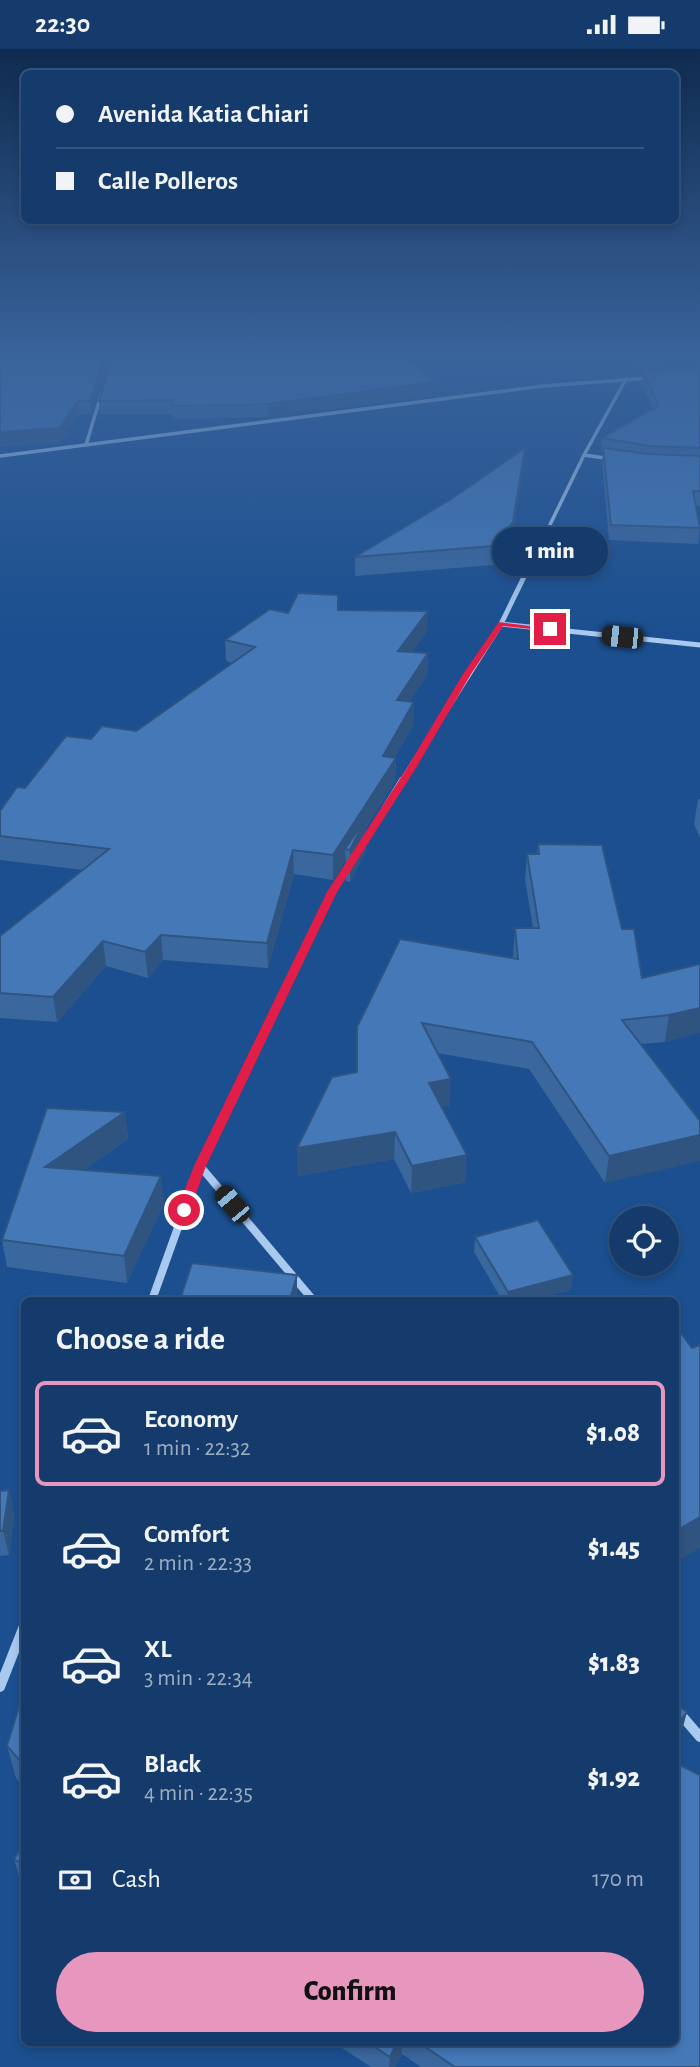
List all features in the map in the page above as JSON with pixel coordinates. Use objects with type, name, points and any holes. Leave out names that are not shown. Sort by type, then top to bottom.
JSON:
[{"type":"street","points":[[0,456],[92,444]]},
{"type":"street","points":[[153,1297],[200,1166],[332,892],[501,624],[590,444]]},
{"type":"street","points":[[584,456],[622,460]]},
{"type":"street","points":[[501,624],[700,645]]},
{"type":"street","points":[[200,1166],[310,1297]]},
{"type":"street","points":[[0,1687],[21,1634]]},
{"type":"street","points":[[679,1712],[700,1737]]},
{"type":"building","points":[[639,444],[700,444],[700,448]]},
{"type":"building","points":[[525,448],[513,522],[494,546],[355,557],[451,499]]},
{"type":"building","points":[[603,448],[649,454],[700,456],[700,491],[693,491],[700,528],[611,525]]},
{"type":"building","points":[[298,593],[338,595],[338,610],[428,611],[398,651],[428,653],[397,700],[414,702],[383,756],[396,758],[333,855],[293,850],[267,943],[161,935],[145,952],[103,941],[53,997],[0,993],[0,936],[109,849],[0,836],[0,811],[17,787],[25,788],[66,736],[91,739],[102,726],[136,731],[255,647],[225,640],[270,609],[288,613]]},
{"type":"building","points":[[366,818],[350,850],[345,849]]},
{"type":"building","points":[[538,844],[602,845],[622,929],[634,929],[642,978],[700,964],[700,1008],[669,1015],[622,1020],[700,1121],[700,1135],[609,1156],[532,1042],[422,1023],[451,1079],[429,1083],[467,1155],[412,1166],[395,1132],[297,1148],[332,1077],[357,1072],[357,1027],[400,939],[518,959],[515,928],[539,928],[527,854],[539,854]]},
{"type":"building","points":[[47,1108],[125,1112],[45,1167],[161,1176],[124,1256],[2,1240]]},
{"type":"building","points":[[538,1220],[573,1275],[508,1292],[475,1237]]},
{"type":"building","points":[[192,1263],[297,1275],[291,1297],[181,1297]]},
{"type":"building","points":[[679,1333],[692,1348],[700,1345],[700,1517],[679,1529]]},
{"type":"building","points":[[9,1490],[3,1531],[0,1531],[0,1491]]},
{"type":"building","points":[[21,1700],[21,1762],[7,1746]]},
{"type":"building","points":[[679,1706],[687,1712],[679,1722]]},
{"type":"building","points":[[679,1764],[700,1775],[700,2067],[455,2067],[424,2046],[679,2046]]},
{"type":"building","points":[[21,1848],[21,1863],[14,1859]]},
{"type":"building","points":[[373,2046],[395,2046],[390,2057]]},
{"type":"route","points":[[184,1210],[200,1166],[332,892],[467,674],[501,624],[550,629]]}]
